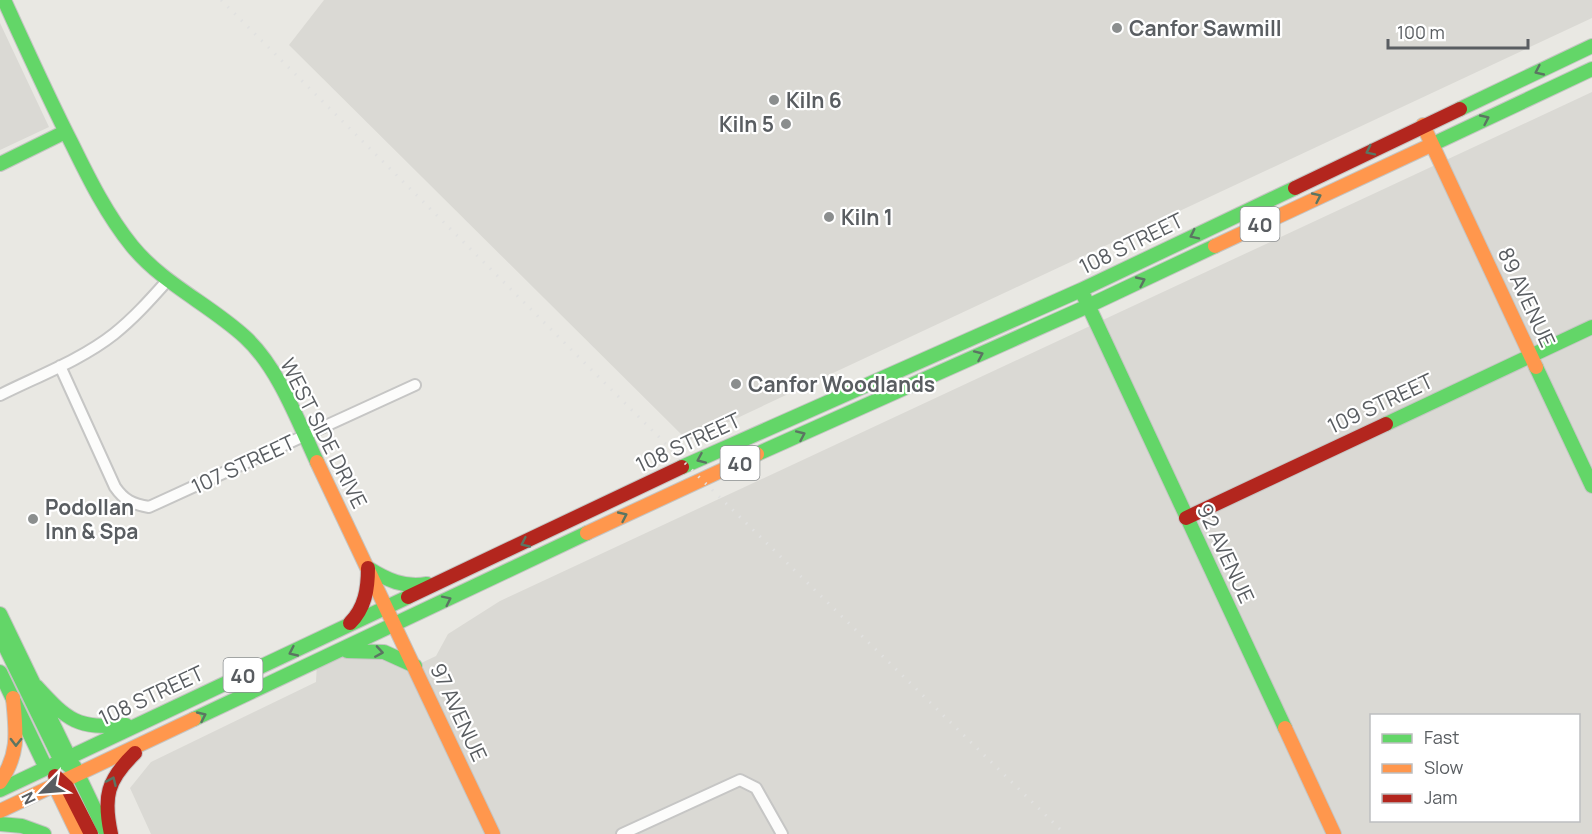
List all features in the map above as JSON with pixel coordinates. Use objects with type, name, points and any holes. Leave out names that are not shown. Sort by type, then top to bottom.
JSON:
[{"type":"main road","name":"WEST SIDE DRIVE","points":[[4,0],[101,204],[121,233],[143,259],[167,281],[243,335],[260,354],[287,398],[386,607]]},
{"type":"main road","name":"108 STREET","points":[[0,790],[687,465],[1081,290],[1592,46]]},
{"type":"main road","name":"108 STREET","points":[[0,811],[701,479],[1088,306],[1592,69]]},
{"type":"main road","name":"89 AVENUE","points":[[1423,125],[1592,486]]},
{"type":"main road","points":[[0,164],[65,132]]},
{"type":"main road","name":"92 AVENUE","points":[[1081,290],[1334,834]]},
{"type":"main road","name":"109 STREET","points":[[1186,518],[1592,327]]},
{"type":"main road","points":[[346,627],[360,613],[367,592],[368,568],[400,585],[420,586],[447,580]]},
{"type":"main road","name":"97 AVENUE","points":[[386,607],[493,834]]},
{"type":"main road","points":[[0,614],[36,687],[65,758]]},
{"type":"main road","points":[[0,636],[65,758],[78,774],[106,834]]},
{"type":"main road","points":[[340,651],[384,652],[415,666]]},
{"type":"main road","points":[[0,672],[46,768],[58,783],[78,834]]},
{"type":"main road","points":[[36,687],[65,717],[79,724],[102,728],[141,723]]},
{"type":"main road","points":[[0,782],[13,761],[16,750],[13,698]]},
{"type":"main road","points":[[111,834],[107,816],[108,790],[111,780],[118,768],[149,741]]},
{"type":"main road","points":[[58,783],[67,788],[91,834]]},
{"type":"main road","points":[[0,824],[22,826],[44,834]]},
{"type":"street","points":[[0,395],[60,366],[113,335],[138,313],[167,281]]},
{"type":"street","name":"107 STREET","points":[[60,366],[115,487],[123,498],[135,505],[148,507],[416,385]]},
{"type":"street","points":[[622,834],[740,780],[756,788],[782,834]]},
{"type":"shaded area","points":[[324,0],[1592,0],[1592,18],[688,441],[289,45]]},
{"type":"shaded area","points":[[0,23],[49,127],[0,150]]},
{"type":"shaded area","points":[[1592,92],[1592,834],[151,834],[130,788],[151,762],[316,682],[317,662],[341,651],[415,666],[436,656],[448,634],[500,601]]},
{"type":"railway","points":[[221,0],[701,479],[1065,834]]},
{"type":"traffic: fast","points":[[4,0],[78,157],[114,222],[132,246],[158,272],[231,325],[257,349],[268,363],[286,395],[317,462]]},
{"type":"traffic: fast","points":[[1460,109],[1592,46]]},
{"type":"traffic: fast","points":[[1431,145],[1592,69]]},
{"type":"traffic: fast","points":[[0,164],[65,132]]},
{"type":"traffic: fast","points":[[682,467],[1081,290],[1295,188]]},
{"type":"traffic: fast","points":[[757,454],[1088,306],[1215,246]]},
{"type":"traffic: fast","points":[[1081,290],[1285,728]]},
{"type":"traffic: fast","points":[[1386,424],[1592,327]]},
{"type":"traffic: fast","points":[[1536,367],[1592,486]]},
{"type":"traffic: fast","points":[[194,719],[587,533]]},
{"type":"traffic: fast","points":[[368,568],[396,582],[411,585],[427,584]]},
{"type":"traffic: fast","points":[[0,790],[408,597]]},
{"type":"traffic: fast","points":[[0,614],[69,757]]},
{"type":"traffic: fast","points":[[0,636],[59,757],[69,766]]},
{"type":"traffic: fast","points":[[347,651],[384,652],[415,666]]},
{"type":"traffic: fast","points":[[0,672],[46,768]]},
{"type":"traffic: fast","points":[[36,686],[66,715],[84,724],[126,725]]},
{"type":"traffic: fast","points":[[74,766],[105,831]]},
{"type":"traffic: fast","points":[[0,824],[22,826],[44,834]]},
{"type":"traffic: slow","points":[[1423,125],[1536,367]]},
{"type":"traffic: slow","points":[[1215,246],[1431,145]]},
{"type":"traffic: slow","points":[[587,533],[757,454]]},
{"type":"traffic: slow","points":[[317,462],[493,834]]},
{"type":"traffic: slow","points":[[0,782],[14,751],[13,698]]},
{"type":"traffic: slow","points":[[0,811],[194,719]]},
{"type":"traffic: slow","points":[[1285,728],[1334,834]]},
{"type":"traffic: slow","points":[[54,784],[78,834]]},
{"type":"traffic: jam","points":[[1295,188],[1460,109]]},
{"type":"traffic: jam","points":[[1186,518],[1386,424]]},
{"type":"traffic: jam","points":[[408,597],[682,467]]},
{"type":"traffic: jam","points":[[350,623],[365,598],[368,568]]},
{"type":"traffic: jam","points":[[111,834],[107,810],[110,790],[118,772],[135,753]]},
{"type":"traffic: jam","points":[[55,776],[67,787],[91,834]]},
{"type":"place","name":"Canfor Sawmill","points":[[1117,28]]},
{"type":"place","name":"Kiln 6","points":[[774,100]]},
{"type":"place","name":"Kiln 5","points":[[786,124]]},
{"type":"place","name":"Kiln 1","points":[[829,217]]},
{"type":"place","name":"Canfor Woodlands","points":[[736,384]]},
{"type":"place","name":"Podollan Inn & Spa","points":[[33,519]]}]
